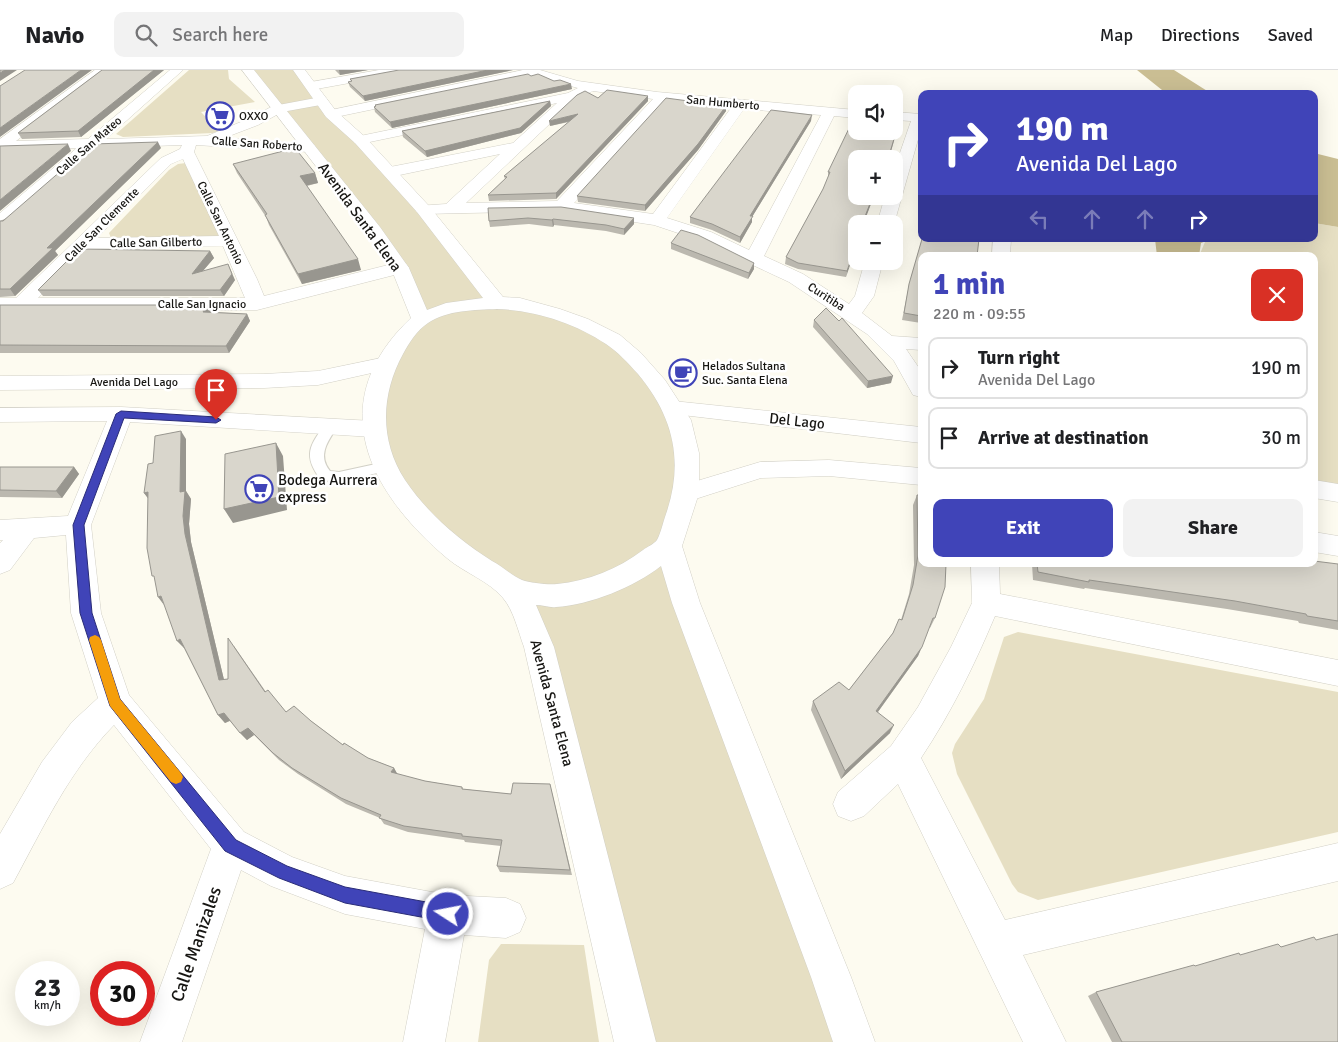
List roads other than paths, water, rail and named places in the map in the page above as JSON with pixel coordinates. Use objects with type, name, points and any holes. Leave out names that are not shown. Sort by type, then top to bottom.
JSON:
[{"type":"street","points":[[0,146],[103,70]]},
{"type":"street","name":"Calle San Mateo","points":[[0,222],[177,70]]},
{"type":"street","name":"Avenida Santa Elena","points":[[248,70],[400,268],[421,319]]},
{"type":"street","points":[[299,70],[331,114],[360,140],[423,209],[497,303]]},
{"type":"street","points":[[311,86],[399,70]]},
{"type":"street","points":[[331,114],[532,71]]},
{"type":"street","name":"San Humberto","points":[[532,71],[591,87],[662,97],[740,106],[848,113]]},
{"type":"street","points":[[360,140],[572,96],[591,87]]},
{"type":"street","points":[[451,208],[572,96]]},
{"type":"street","points":[[562,206],[662,97]]},
{"type":"street","name":"Calle San Roberto","points":[[194,145],[253,122],[278,109],[321,101]]},
{"type":"street","points":[[657,220],[740,106]]},
{"type":"street","points":[[754,258],[829,112]]},
{"type":"street","points":[[903,117],[918,118]]},
{"type":"street","points":[[903,165],[918,122]]},
{"type":"street","name":"Calle San Roberto","points":[[0,146],[264,143],[309,148]]},
{"type":"street","name":"Calle San Antonio","points":[[194,145],[229,242],[258,304]]},
{"type":"street","name":"Calle San Clemente","points":[[21,304],[166,161],[194,145]]},
{"type":"street","points":[[390,172],[515,147]]},
{"type":"street","name":"Curitiba","points":[[423,209],[562,206],[657,220],[705,236],[796,278],[852,314],[903,358],[918,385]]},
{"type":"street","name":"Calle San Gilberto","points":[[83,244],[229,242]]},
{"type":"street","name":"Calle San Ignacio","points":[[0,304],[258,304],[400,268]]},
{"type":"street","points":[[852,314],[864,296],[871,270]]},
{"type":"street","points":[[497,303],[520,304],[553,313],[581,323],[613,339],[634,357],[654,380],[673,408],[679,420],[687,454],[686,493],[668,546],[635,572],[593,588],[555,596],[514,590],[459,553],[425,523],[395,488],[384,467],[378,455],[373,429],[376,395],[386,363],[401,340],[421,319],[446,309],[497,303]]},
{"type":"street","points":[[886,342],[918,344]]},
{"type":"street","name":"Avenida Del Lago","points":[[0,383],[264,381],[318,378],[386,363]]},
{"type":"street","name":"Del Lago","points":[[673,408],[918,435]]},
{"type":"street","points":[[0,415],[121,414],[373,429]]},
{"type":"street","points":[[121,414],[78,525],[86,613],[115,702],[231,846],[284,873],[345,895],[448,914],[506,918]]},
{"type":"street","points":[[686,493],[760,470],[829,468],[918,477]]},
{"type":"street","points":[[1318,490],[1338,493]]},
{"type":"street","points":[[0,563],[12,530],[78,525]]},
{"type":"street","points":[[1318,543],[1338,546]]},
{"type":"street","points":[[668,546],[686,603],[831,976],[854,1042]]},
{"type":"street","points":[[851,804],[903,757],[930,716],[964,653],[986,603],[985,567]]},
{"type":"street","name":"Avenida Santa Elena","points":[[514,590],[539,646],[635,1042]]},
{"type":"street","points":[[986,603],[1338,673]]},
{"type":"street","points":[[0,870],[54,773],[84,733],[115,702]]},
{"type":"street","points":[[903,757],[1044,1042]]},
{"type":"street","name":"Calle Manizales","points":[[161,1042],[231,846]]},
{"type":"street","points":[[996,942],[1338,862]]},
{"type":"street","points":[[424,1042],[448,914]]},
{"type":"lane","points":[[331,426],[318,444],[315,458],[319,468],[326,476],[339,477],[384,467]]},
{"type":"place","name":"OXXO","points":[[220,116]]},
{"type":"place","name":"Helados Sultana Suc. Santa Elena","points":[[683,373]]},
{"type":"place","name":"Bodega Aurrera express","points":[[259,489]]}]
